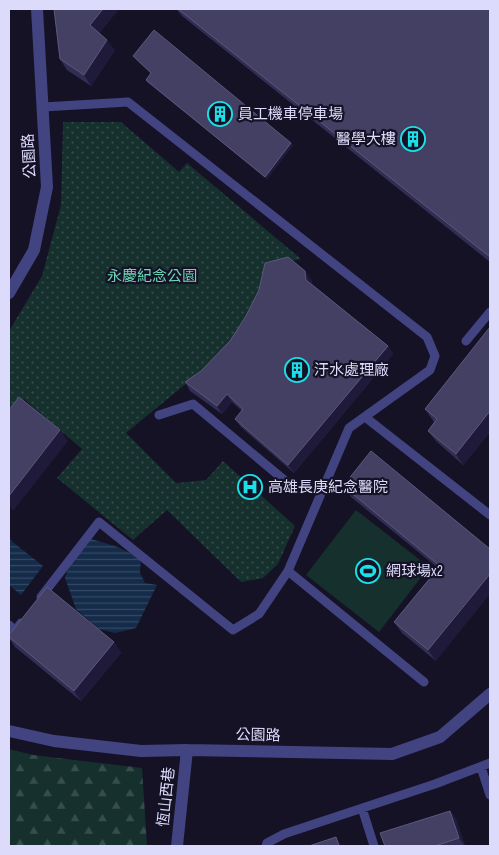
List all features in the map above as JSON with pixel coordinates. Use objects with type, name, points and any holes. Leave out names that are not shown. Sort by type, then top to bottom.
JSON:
[{"type":"street","name":"公園路","points":[[9,293],[34,250],[47,187],[37,9]]},
{"type":"street","name":"公園路","points":[[9,731],[54,741],[141,751],[187,750],[392,754],[440,737],[490,694]]},
{"type":"street","name":"恆山西巷","points":[[177,846],[187,750]]},
{"type":"lane","points":[[33,607],[99,522],[233,630],[259,614],[288,571],[350,428],[430,370],[435,356],[427,337],[128,102],[43,107]]},
{"type":"lane","points":[[466,341],[490,312]]},
{"type":"lane","points":[[159,415],[193,404],[295,490],[324,488]]},
{"type":"lane","points":[[365,416],[490,515]]},
{"type":"lane","points":[[288,571],[424,682]]},
{"type":"lane","points":[[9,625],[15,630],[27,615]]},
{"type":"lane","points":[[266,846],[267,843],[284,834],[436,784],[490,763]]},
{"type":"lane","points":[[481,767],[490,795]]},
{"type":"lane","points":[[362,808],[374,846]]},
{"type":"green space","name":"永慶紀念公園","points":[[63,122],[121,122],[179,172],[187,163],[301,259],[265,267],[261,294],[232,346],[126,433],[176,483],[206,480],[223,461],[295,526],[278,564],[263,578],[241,582],[167,510],[133,540],[57,478],[82,449],[24,399],[9,419],[9,331],[42,276],[61,205]]},
{"type":"green space","name":"網球場x2","points":[[356,510],[429,567],[379,632],[306,575]]},
{"type":"green space","points":[[9,749],[33,755],[142,768],[147,846],[9,846]]},
{"type":"water","points":[[9,539],[43,566],[21,595],[9,585]]},
{"type":"water","points":[[91,539],[115,546],[141,558],[140,573],[145,583],[157,585],[136,628],[115,633],[99,629],[76,609],[65,578],[69,565]]},
{"type":"building","points":[[54,9],[103,9],[90,25],[107,40],[84,75],[60,59]]},
{"type":"building","name":"醫學大樓","points":[[178,9],[490,9],[490,257]]},
{"type":"building","name":"員工機車停車場","points":[[154,30],[291,143],[265,177],[146,80],[151,73],[133,56]]},
{"type":"building","name":"汙水處理廠","points":[[288,257],[305,271],[306,280],[388,346],[288,465],[235,419],[243,409],[227,394],[217,406],[185,382],[201,371],[230,341],[246,316],[259,290],[265,263]]},
{"type":"building","points":[[490,327],[490,411],[456,454],[428,431],[437,419],[425,409]]},
{"type":"building","points":[[19,397],[60,430],[9,496],[9,410]]},
{"type":"building","points":[[371,451],[490,549],[490,574],[428,650],[394,622],[440,566],[343,486]]},
{"type":"building","points":[[47,587],[114,642],[74,691],[9,637]]},
{"type":"building","points":[[450,811],[459,838],[435,846],[385,846],[380,833]]},
{"type":"building","points":[[336,837],[339,846],[309,846]]},
{"type":"place","name":"員工機車停車場","points":[[220,114]]},
{"type":"place","name":"醫學大樓","points":[[413,139]]},
{"type":"place","name":"汙水處理廠","points":[[297,370]]},
{"type":"place","name":"高雄長庚紀念醫院","points":[[250,487]]},
{"type":"place","name":"網球場x2","points":[[368,571]]}]
